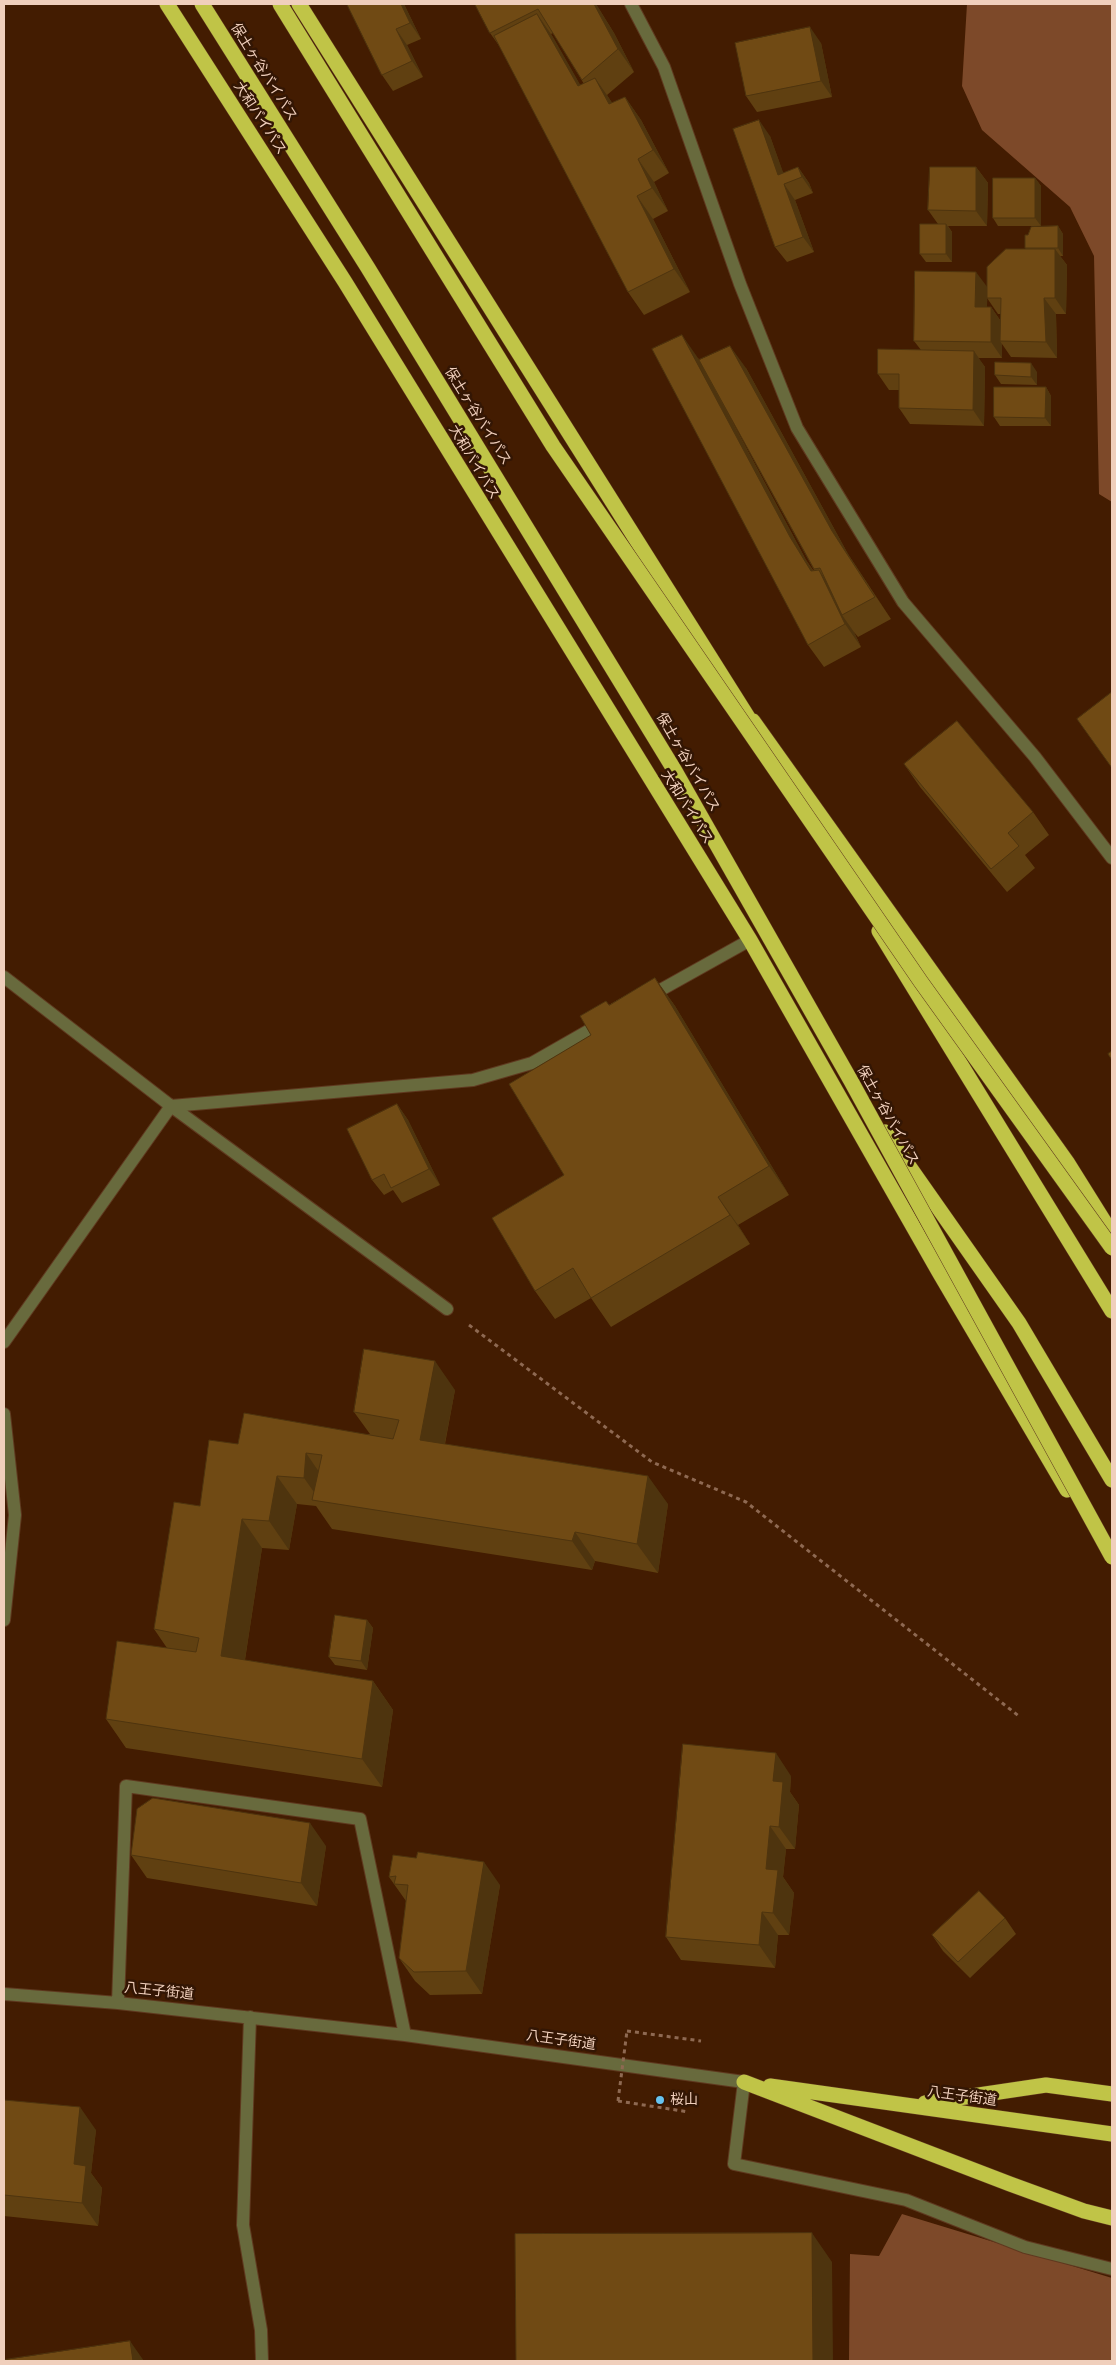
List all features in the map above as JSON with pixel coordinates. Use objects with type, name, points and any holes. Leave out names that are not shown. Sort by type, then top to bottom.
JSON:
[{"type":"highway","name":"大和バイパス","points":[[167,4],[346,282],[750,940]]},
{"type":"highway","name":"保土ヶ谷バイパス","points":[[202,4],[373,276],[675,771],[851,1081],[1112,1557]]},
{"type":"highway","points":[[280,4],[553,446],[920,982],[1112,1248]]},
{"type":"highway","points":[[299,4],[729,687],[1112,1311]]},
{"type":"highway","points":[[729,687],[1066,1162],[1112,1234]]},
{"type":"highway","points":[[750,940],[1019,1323],[1112,1480]]},
{"type":"highway","points":[[750,940],[938,1272],[1084,1518],[1112,1560]]},
{"type":"highway","points":[[744,2082],[1010,2184],[1084,2211],[1112,2218]]},
{"type":"highway","name":"八王子街道","points":[[744,2082],[1112,2134]]},
{"type":"highway","points":[[909,2105],[1046,2085],[1112,2094]]},
{"type":"street","points":[[631,4],[664,67],[740,284],[798,428],[903,602],[1035,757],[1112,858]]},
{"type":"street","points":[[636,1004],[750,940]]},
{"type":"street","points":[[4,977],[171,1106],[447,1309]]},
{"type":"street","points":[[4,1342],[171,1106],[473,1080],[532,1063],[610,1019]]},
{"type":"street","points":[[4,1414],[15,1515],[4,1620]]},
{"type":"street","points":[[118,2003],[126,1786],[360,1820],[405,2034]]},
{"type":"street","name":"八王子街道","points":[[4,1994],[118,2003],[405,2034],[744,2082]]},
{"type":"street","points":[[250,2017],[242,2225],[261,2330],[262,2361]]},
{"type":"street","points":[[744,2082],[734,2164],[906,2200],[1025,2247],[1112,2269]]},
{"type":"path","points":[[447,1309],[652,1462],[746,1502],[1020,1717]]},
{"type":"path","points":[[689,2112],[618,2101],[627,2031],[700,2041]]},
{"type":"shaded area","points":[[967,4],[1112,4],[1112,502],[1099,494],[1094,256],[1070,207],[982,130],[962,86]]},
{"type":"shaded area","points":[[902,2214],[1112,2278],[1112,2361],[849,2361],[850,2254],[879,2256]]},
{"type":"building","points":[[347,4],[401,4],[410,23],[396,29],[412,61],[382,75]]},
{"type":"building","points":[[475,4],[594,4],[618,49],[582,80],[538,9],[490,33]]},
{"type":"building","points":[[537,14],[578,86],[595,78],[609,104],[625,97],[653,150],[638,159],[652,188],[637,196],[674,269],[628,292],[494,36]]},
{"type":"building","points":[[810,27],[821,81],[746,96],[735,43]]},
{"type":"building","points":[[759,120],[778,175],[798,167],[802,177],[784,184],[803,237],[775,247],[733,129]]},
{"type":"building","points":[[930,167],[976,167],[976,211],[928,210]]},
{"type":"building","points":[[993,178],[1035,178],[1035,218],[993,218]]},
{"type":"building","points":[[920,224],[946,224],[946,254],[920,254]]},
{"type":"building","points":[[1058,226],[1058,248],[1025,248],[1025,235],[1028,235],[1031,227]]},
{"type":"building","points":[[1006,249],[1055,249],[1055,298],[1044,298],[1046,342],[1000,341],[1001,298],[987,298],[987,267]]},
{"type":"building","points":[[915,271],[976,272],[975,307],[991,307],[991,342],[914,341]]},
{"type":"building","points":[[682,335],[790,537],[811,571],[819,570],[845,624],[808,645],[652,349]]},
{"type":"building","points":[[730,346],[832,531],[875,597],[842,615],[820,568],[814,569],[699,360]]},
{"type":"building","points":[[878,349],[974,351],[973,410],[899,408],[899,374],[878,374]]},
{"type":"building","points":[[995,362],[1031,363],[1031,377],[995,375]]},
{"type":"building","points":[[994,387],[1046,387],[1045,418],[994,417]]},
{"type":"building","points":[[1112,692],[1112,768],[1077,719]]},
{"type":"building","points":[[957,721],[1033,812],[1008,833],[1019,846],[991,869],[904,764]]},
{"type":"building","points":[[655,978],[769,1166],[718,1197],[730,1215],[591,1298],[573,1268],[535,1291],[492,1218],[564,1175],[509,1084],[591,1035],[580,1016],[606,1001],[609,1005]]},
{"type":"building","points":[[1112,1051],[1112,1060],[1108,1054]]},
{"type":"building","points":[[397,1104],[429,1169],[391,1188],[384,1174],[372,1180],[347,1129]]},
{"type":"building","points":[[364,1349],[435,1361],[420,1440],[648,1476],[637,1544],[575,1532],[572,1541],[312,1500],[322,1455],[306,1453],[304,1478],[277,1476],[269,1521],[242,1519],[221,1656],[373,1681],[362,1759],[106,1719],[117,1641],[196,1652],[199,1638],[154,1629],[174,1502],[200,1506],[209,1440],[238,1444],[244,1413],[393,1439],[399,1420],[354,1412]]},
{"type":"building","points":[[335,1615],[367,1620],[361,1661],[329,1657]]},
{"type":"building","points":[[683,1744],[776,1753],[773,1781],[783,1782],[779,1827],[770,1826],[766,1869],[778,1870],[773,1913],[762,1912],[759,1945],[666,1937]]},
{"type":"building","points":[[153,1798],[310,1823],[301,1883],[131,1855],[137,1809]]},
{"type":"building","points":[[418,1852],[484,1862],[466,1971],[414,1972],[399,1958],[408,1885],[394,1884],[396,1876],[389,1877],[393,1855],[416,1858]]},
{"type":"building","points":[[979,1891],[1005,1918],[958,1962],[932,1935]]},
{"type":"building","points":[[4,2100],[80,2107],[74,2164],[86,2166],[82,2203],[4,2195]]},
{"type":"building","points":[[812,2233],[813,2361],[516,2361],[515,2234]]},
{"type":"building","points":[[130,2341],[133,2361],[4,2361],[4,2360]]},
{"type":"place","name":"桜山","points":[[660,2100]]}]
